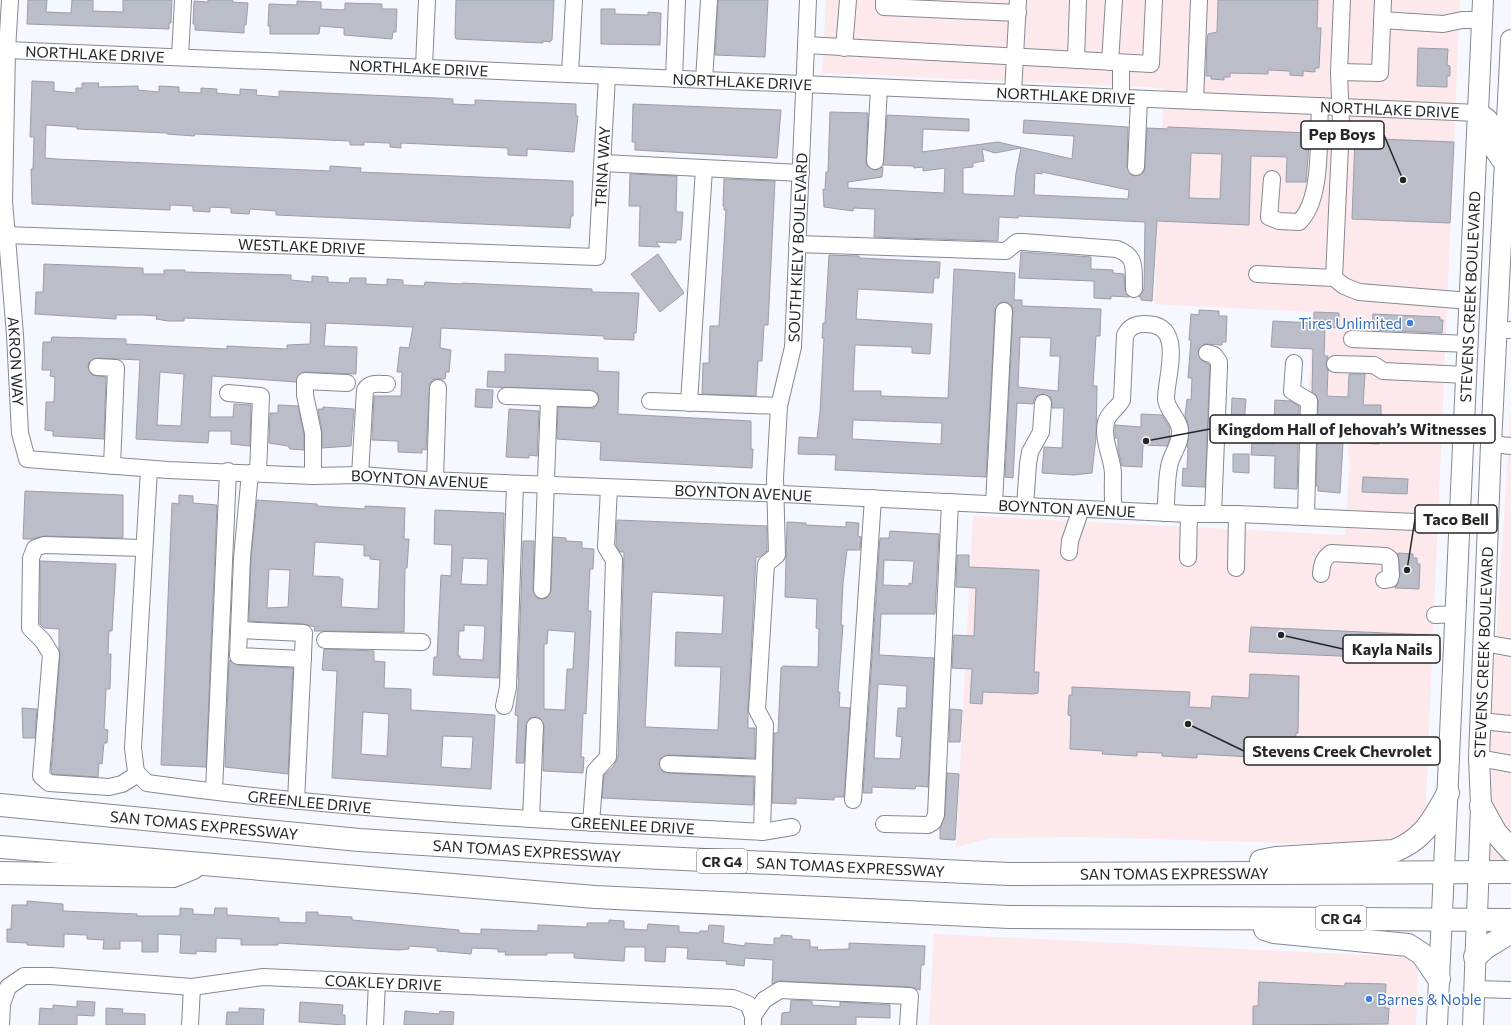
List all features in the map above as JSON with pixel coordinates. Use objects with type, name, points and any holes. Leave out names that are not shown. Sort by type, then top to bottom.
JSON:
[{"type":"highway","points":[[1211,873],[1240,864],[1276,858],[1394,851],[1406,846],[1426,829],[1448,793]]},
{"type":"highway","name":"SAN TOMAS EXPRESSWAY","points":[[0,805],[359,840],[589,854],[1009,874],[1511,872]]},
{"type":"highway","points":[[1481,806],[1496,832],[1511,850]]},
{"type":"highway","name":"CR G4","points":[[0,848],[595,897],[1009,916],[1511,920]]},
{"type":"highway","points":[[0,873],[173,876],[202,864]]},
{"type":"highway","points":[[1240,919],[1274,932],[1408,945],[1422,954],[1439,979]]},
{"type":"highway","points":[[1475,957],[1511,932]]},
{"type":"main road","name":"STEVENS CREEK BOULEVARD","points":[[1437,1025],[1483,0]]},
{"type":"main road","name":"STEVENS CREEK BOULEVARD","points":[[1473,1025],[1481,806],[1479,758],[1491,444],[1504,330],[1507,213],[1505,163],[1510,91],[1511,40]]},
{"type":"main road","points":[[1478,113],[1487,119],[1492,126],[1493,147],[1505,163]]},
{"type":"main road","points":[[1465,397],[1479,412],[1482,436],[1491,444]]},
{"type":"main road","points":[[1460,524],[1473,534],[1477,549],[1487,564]]},
{"type":"street","name":"AKRON WAY","points":[[10,0],[7,50],[4,201],[15,335],[20,433],[27,459]]},
{"type":"street","points":[[180,57],[183,0]]},
{"type":"street","points":[[424,66],[427,0]]},
{"type":"street","points":[[570,74],[574,0]]},
{"type":"street","points":[[674,79],[677,0]]},
{"type":"street","points":[[704,80],[709,0]]},
{"type":"street","name":"SOUTH KIELY BOULEVARD","points":[[764,768],[765,725],[757,710],[766,564],[777,555],[775,478],[779,406],[793,347],[808,0]]},
{"type":"street","points":[[844,48],[848,0]]},
{"type":"street","points":[[884,0],[884,7],[1018,6],[1013,93]]},
{"type":"street","points":[[1076,60],[1078,0]]},
{"type":"street","points":[[1114,0],[1115,62],[1121,98]]},
{"type":"street","points":[[806,45],[1151,64],[1154,0]]},
{"type":"street","points":[[1195,101],[1199,0]]},
{"type":"street","points":[[1334,278],[1342,0]]},
{"type":"street","points":[[1339,72],[1380,73],[1383,0]]},
{"type":"street","points":[[1382,20],[1443,24],[1462,20],[1482,20]]},
{"type":"street","name":"NORTHLAKE DRIVE","points":[[7,50],[424,66],[804,85],[1478,113]]},
{"type":"street","name":"TRINA WAY","points":[[597,257],[607,76]]},
{"type":"street","points":[[875,161],[879,88]]},
{"type":"street","points":[[1136,167],[1139,98]]},
{"type":"street","points":[[1272,179],[1269,217],[1280,221],[1299,222],[1307,215],[1316,184],[1320,106]]},
{"type":"street","points":[[603,163],[800,173]]},
{"type":"street","points":[[690,402],[704,169]]},
{"type":"street","name":"WESTLAKE DRIVE","points":[[6,235],[597,257]]},
{"type":"street","points":[[797,244],[1006,251],[1017,242],[1023,242],[1118,248],[1128,253],[1133,260],[1134,289]]},
{"type":"street","points":[[1257,274],[1334,278],[1344,286],[1359,292],[1470,301]]},
{"type":"street","points":[[994,504],[1004,311]]},
{"type":"street","points":[[1114,510],[1113,473],[1111,454],[1106,444],[1106,423],[1109,414],[1118,407],[1122,400],[1125,335],[1129,328],[1136,324],[1155,324],[1164,330],[1172,347],[1166,401],[1180,428],[1178,447],[1169,466],[1165,513]]},
{"type":"street","points":[[1352,339],[1468,344]]},
{"type":"street","points":[[1207,352],[1214,354],[1219,362],[1213,514]]},
{"type":"street","points":[[1294,363],[1292,391],[1309,401],[1306,517]]},
{"type":"street","points":[[1335,364],[1374,365],[1382,371],[1466,375]]},
{"type":"street","points":[[97,368],[116,368],[112,466]]},
{"type":"street","points":[[313,476],[313,433],[305,395],[306,381],[347,383]]},
{"type":"street","points":[[360,475],[365,390],[373,383],[387,384]]},
{"type":"street","points":[[435,480],[438,388]]},
{"type":"street","points":[[228,393],[261,396],[254,473],[242,558],[238,656],[303,659]]},
{"type":"street","points":[[506,396],[590,400]]},
{"type":"street","points":[[542,590],[549,398]]},
{"type":"street","points":[[650,401],[779,406]]},
{"type":"street","points":[[1025,506],[1030,452],[1041,432],[1043,403]]},
{"type":"street","points":[[1400,424],[1464,428]]},
{"type":"street","points":[[1491,444],[1511,446]]},
{"type":"street","name":"BOYNTON AVENUE","points":[[27,459],[148,469],[313,476],[360,475],[515,484],[872,498],[1165,513],[1237,514],[1460,524]]},
{"type":"street","points":[[143,548],[75,544],[44,545],[35,548],[31,558],[30,628],[43,640],[51,654],[41,776],[49,783],[109,787],[122,784],[138,774],[136,772],[133,748],[148,469]]},
{"type":"street","points":[[214,791],[228,472]]},
{"type":"street","points":[[504,706],[508,687],[515,484]]},
{"type":"street","points":[[591,823],[595,771],[608,757],[614,560],[606,547],[609,488]]},
{"type":"street","points":[[853,800],[872,498]]},
{"type":"street","points":[[884,824],[928,825],[934,822],[936,815],[950,502]]},
{"type":"street","points":[[1069,552],[1070,541],[1081,509]]},
{"type":"street","points":[[1188,558],[1189,514]]},
{"type":"street","points":[[1236,568],[1237,514]]},
{"type":"street","points":[[1321,574],[1322,564],[1325,557],[1331,554],[1386,556],[1390,559],[1391,575],[1390,579],[1384,580]]},
{"type":"street","points":[[1435,615],[1456,614]]},
{"type":"street","points":[[239,630],[304,633],[296,801]]},
{"type":"street","points":[[325,640],[422,642]]},
{"type":"street","points":[[1484,643],[1511,648]]},
{"type":"street","points":[[1481,721],[1511,724]]},
{"type":"street","points":[[530,819],[535,726]]},
{"type":"street","points":[[1479,758],[1511,764]]},
{"type":"street","points":[[668,764],[764,768],[762,832]]},
{"type":"street","name":"GREENLEE DRIVE","points":[[138,774],[147,783],[296,801],[530,819],[762,832],[792,827]]},
{"type":"street","name":"COAKLEY DRIVE","points":[[1,1025],[2,1004],[8,987],[24,976],[51,976],[192,987],[263,977],[733,998],[748,1004],[753,1021]]},
{"type":"street","points":[[375,1025],[377,982]]},
{"type":"street","points":[[190,1025],[192,987]]},
{"type":"street","points":[[1474,989],[1511,990]]},
{"type":"street","points":[[753,1021],[764,1000],[780,990],[910,996],[908,1025]]},
{"type":"shaded area","points":[[826,0],[1460,0],[1424,847],[1081,837],[992,838],[956,847],[973,516],[1345,535],[1350,458],[1348,457],[1350,396],[1309,394],[1312,312],[1154,304],[1164,88],[822,73]]},
{"type":"shaded area","points":[[1511,406],[1511,868],[1482,868]]},
{"type":"shaded area","points":[[934,934],[1406,957],[1418,970],[1416,1025],[929,1025]]},
{"type":"building","points":[[28,0],[47,0],[46,12],[71,13],[72,0],[93,0],[93,11],[123,12],[123,0],[172,0],[171,23],[169,23],[169,29],[27,24]]},
{"type":"building","points":[[208,0],[233,0],[232,2],[248,3],[244,33],[195,30],[195,24],[193,24],[194,1],[208,2]]},
{"type":"building","points":[[456,0],[554,0],[552,40],[550,42],[543,41],[543,43],[456,39]]},
{"type":"building","points":[[718,0],[768,0],[765,57],[715,55]]},
{"type":"building","points":[[1218,0],[1318,0],[1317,28],[1321,28],[1319,68],[1315,68],[1315,72],[1303,71],[1303,76],[1290,75],[1290,71],[1268,70],[1268,74],[1230,73],[1230,77],[1224,77],[1224,80],[1211,79],[1211,76],[1206,76],[1207,39],[1208,34],[1217,32]]},
{"type":"building","points":[[297,1],[321,2],[321,9],[342,10],[345,9],[345,3],[382,4],[382,9],[397,9],[396,32],[393,32],[392,39],[344,35],[344,28],[320,26],[319,34],[270,34],[270,26],[268,26],[269,4],[297,5]]},
{"type":"building","points":[[601,9],[615,9],[615,14],[648,15],[648,12],[661,13],[660,45],[601,44]]},
{"type":"building","points":[[1418,48],[1448,49],[1447,65],[1450,66],[1450,76],[1447,76],[1447,87],[1417,86]]},
{"type":"building","points":[[32,81],[54,82],[54,91],[76,93],[76,88],[82,88],[82,83],[99,83],[98,87],[138,86],[138,90],[159,92],[159,86],[179,87],[179,92],[201,93],[201,88],[217,89],[216,93],[240,95],[240,89],[257,90],[256,95],[279,97],[279,91],[453,99],[453,104],[475,105],[475,100],[576,104],[576,116],[578,116],[574,152],[527,149],[527,156],[508,155],[508,148],[401,143],[401,148],[390,147],[390,143],[364,142],[364,145],[350,145],[350,141],[195,134],[194,136],[167,133],[77,129],[77,127],[46,125],[45,158],[330,171],[330,166],[361,168],[360,172],[573,181],[573,216],[571,216],[570,228],[276,215],[276,211],[250,209],[249,214],[231,213],[231,208],[210,207],[210,212],[193,211],[193,206],[170,205],[170,210],[32,204],[31,169],[33,169],[34,137],[30,137]]},
{"type":"building","points":[[633,104],[781,110],[777,158],[635,150],[635,142],[632,142]]},
{"type":"building","points":[[830,112],[868,113],[866,165],[874,170],[883,167],[882,177],[848,182],[848,188],[944,193],[945,168],[923,171],[923,167],[914,168],[914,166],[883,165],[887,115],[969,119],[969,131],[923,129],[922,152],[998,142],[1072,159],[1074,136],[1023,133],[1024,120],[1128,127],[1127,167],[1131,175],[1136,176],[1144,172],[1145,168],[1147,128],[1168,129],[1168,127],[1310,133],[1306,182],[1286,182],[1287,157],[1251,156],[1249,225],[1157,221],[1152,301],[1141,300],[1141,297],[1139,297],[1144,289],[1145,222],[1018,216],[1018,218],[999,217],[998,241],[874,237],[875,209],[854,208],[853,211],[824,207],[823,189],[825,190],[826,172],[828,172]],"holes":[[[1021,148],[1016,173],[1014,196],[963,194],[963,168],[973,167],[973,163],[984,161],[982,149],[995,153]],[[1191,153],[1222,154],[1220,199],[1189,198]],[[1042,172],[1129,190],[1128,199],[1034,195],[1035,173],[1042,174]]]},
{"type":"building","points":[[1355,138],[1454,142],[1450,223],[1352,219]]},
{"type":"building","points":[[630,174],[677,176],[676,212],[683,212],[681,240],[676,240],[676,243],[656,242],[660,247],[639,246],[640,206],[629,206]]},
{"type":"building","points":[[724,179],[775,181],[768,325],[764,325],[762,361],[758,361],[756,396],[702,394],[703,363],[709,363],[710,326],[719,326],[726,210],[724,210],[723,206]]},
{"type":"building","points":[[1021,252],[1091,257],[1091,269],[1113,270],[1113,273],[1124,274],[1125,290],[1129,297],[1111,296],[1111,299],[1094,298],[1094,281],[1019,278]]},
{"type":"building","points":[[658,254],[684,293],[660,312],[631,274]]},
{"type":"building","points":[[829,255],[940,262],[939,278],[934,278],[933,293],[858,289],[856,319],[932,324],[930,354],[912,353],[912,347],[855,345],[853,391],[881,391],[881,396],[948,398],[954,269],[1015,273],[1014,300],[1022,300],[1022,306],[1101,309],[1100,336],[1096,336],[1093,386],[1097,386],[1096,437],[1092,473],[1073,475],[1042,473],[1044,447],[1062,448],[1064,408],[1052,408],[1051,398],[1043,394],[1035,397],[1033,404],[1017,403],[1013,478],[1005,477],[1013,311],[1012,306],[1005,302],[999,303],[995,311],[986,477],[835,470],[836,455],[798,454],[799,437],[817,438],[824,338],[822,338],[823,323],[825,323]],"holes":[[[1020,337],[1051,338],[1050,356],[1060,356],[1058,391],[1018,387]],[[853,420],[942,423],[941,444],[852,439]]]},
{"type":"building","points":[[44,264],[143,268],[143,274],[164,274],[164,270],[185,270],[185,272],[291,275],[291,280],[312,282],[312,276],[328,277],[328,282],[349,283],[350,278],[366,278],[366,284],[387,285],[387,279],[403,280],[403,285],[424,286],[425,282],[462,283],[592,289],[592,292],[639,293],[636,333],[634,333],[634,340],[604,339],[604,336],[441,328],[440,348],[451,350],[449,372],[446,372],[445,379],[434,379],[430,383],[426,450],[422,449],[422,453],[398,452],[398,441],[372,440],[374,396],[401,396],[402,372],[397,372],[400,347],[409,348],[413,327],[326,323],[324,346],[357,347],[356,374],[305,372],[299,374],[296,382],[212,376],[210,417],[233,417],[234,404],[251,405],[250,446],[231,444],[231,431],[209,431],[208,443],[136,439],[140,360],[98,358],[89,362],[88,367],[92,375],[106,377],[104,439],[53,436],[53,431],[45,430],[46,402],[54,402],[55,377],[50,376],[51,370],[42,370],[43,342],[51,342],[52,337],[126,339],[126,344],[227,349],[227,346],[287,349],[287,345],[310,344],[311,323],[184,318],[184,321],[168,321],[156,319],[157,316],[142,315],[116,315],[116,319],[35,314],[36,292],[43,292]],"holes":[[[160,372],[184,374],[181,426],[157,425]]]},
{"type":"building","points":[[1199,310],[1219,311],[1219,316],[1227,316],[1226,342],[1222,342],[1222,345],[1204,344],[1198,350],[1200,359],[1210,365],[1205,487],[1182,486],[1183,468],[1187,469],[1187,447],[1189,436],[1188,424],[1185,416],[1187,399],[1191,400],[1192,378],[1188,378],[1191,340],[1189,340],[1191,314],[1199,315]]},
{"type":"building","points":[[1314,312],[1339,313],[1339,328],[1325,327],[1324,356],[1328,356],[1326,363],[1328,370],[1327,396],[1348,397],[1349,374],[1365,374],[1363,405],[1381,405],[1381,415],[1383,415],[1383,435],[1380,435],[1379,444],[1343,442],[1340,493],[1318,491],[1318,486],[1316,486],[1318,401],[1317,396],[1312,392],[1313,349],[1271,347],[1273,321],[1314,323]]},
{"type":"building","points":[[1373,314],[1440,317],[1440,320],[1443,320],[1442,333],[1372,330]]},
{"type":"building","points":[[505,354],[598,358],[598,371],[619,372],[618,414],[751,421],[751,449],[753,449],[752,468],[600,460],[601,442],[557,439],[558,407],[594,408],[599,400],[598,394],[590,390],[487,387],[488,371],[505,372]]},
{"type":"building","points":[[476,389],[493,390],[492,408],[475,407]]},
{"type":"building","points":[[1232,398],[1246,399],[1244,425],[1231,425]]},
{"type":"building","points":[[1275,400],[1290,401],[1299,406],[1297,489],[1274,488],[1275,456],[1251,455],[1252,443],[1273,444]]},
{"type":"building","points":[[278,405],[298,406],[304,434],[304,450],[290,449],[288,446],[269,443],[270,413],[278,413]]},
{"type":"building","points":[[323,407],[354,409],[351,446],[322,448],[322,431],[318,409],[323,409]]},
{"type":"building","points":[[509,409],[539,411],[537,456],[529,455],[529,458],[506,457]]},
{"type":"building","points":[[1141,414],[1162,415],[1170,428],[1169,442],[1167,446],[1143,445],[1142,467],[1122,466],[1118,449],[1118,438],[1115,438],[1115,425],[1141,427]]},
{"type":"building","points":[[1233,454],[1249,454],[1249,473],[1233,472]]},
{"type":"building","points":[[1363,477],[1408,479],[1407,494],[1362,492]]},
{"type":"building","points":[[25,491],[123,495],[123,538],[44,536],[32,539],[23,539]]},
{"type":"building","points":[[179,495],[193,496],[193,503],[217,505],[206,767],[161,765],[172,503],[179,504]]},
{"type":"building","points":[[257,500],[365,509],[365,506],[405,508],[404,539],[409,539],[407,568],[405,568],[404,632],[314,631],[315,627],[304,624],[249,621],[251,559]],"holes":[[[315,542],[364,545],[364,556],[370,556],[370,559],[380,560],[378,609],[341,607],[343,579],[340,579],[340,577],[313,576]],[[269,569],[290,570],[288,607],[267,608]]]},
{"type":"building","points":[[435,510],[504,513],[499,678],[433,675],[434,657],[437,657],[441,575],[451,576],[452,545],[434,544]],"holes":[[[463,558],[488,559],[487,585],[461,584]],[[464,625],[485,626],[483,660],[460,659],[460,656],[458,656],[459,631],[464,631]]]},
{"type":"building","points":[[617,520],[767,526],[767,551],[759,557],[756,557],[748,709],[748,728],[755,728],[755,758],[668,755],[660,759],[659,764],[663,772],[668,773],[754,777],[753,805],[602,798],[604,775],[613,767],[618,757],[624,552],[620,552],[616,545]],"holes":[[[652,592],[724,596],[722,634],[676,632],[675,666],[721,667],[718,730],[645,727]]]},
{"type":"building","points":[[787,522],[806,523],[806,525],[846,527],[846,522],[859,523],[858,536],[861,537],[860,550],[847,550],[843,583],[841,625],[843,625],[838,692],[840,692],[839,707],[850,708],[844,797],[834,797],[834,800],[796,798],[796,804],[772,803],[774,733],[778,733],[781,668],[783,666],[818,667],[819,629],[816,628],[817,599],[785,597]]},
{"type":"building","points":[[890,531],[939,534],[935,614],[881,614],[879,655],[934,658],[928,787],[916,786],[915,789],[872,787],[872,793],[863,793],[880,538],[889,538]],"holes":[[[884,560],[914,561],[912,584],[909,583],[909,586],[883,585]],[[878,684],[907,686],[906,708],[898,708],[896,736],[902,737],[900,759],[874,758]]]},
{"type":"building","points":[[553,537],[566,538],[566,541],[582,542],[582,548],[594,549],[593,569],[590,569],[588,611],[591,611],[586,714],[583,713],[581,757],[584,757],[583,773],[543,771],[544,726],[540,718],[536,717],[530,718],[526,725],[524,763],[516,763],[518,716],[515,715],[519,679],[523,541],[534,541],[533,590],[537,598],[547,598],[551,591]],"holes":[[[548,630],[575,632],[573,669],[567,669],[565,710],[544,709],[544,644],[547,644]]]},
{"type":"building","points":[[1398,553],[1413,554],[1413,558],[1417,558],[1417,564],[1420,564],[1419,589],[1395,588],[1400,575]]},
{"type":"building","points":[[957,555],[969,555],[969,567],[1039,570],[1034,672],[1039,672],[1038,693],[983,692],[982,704],[970,703],[972,669],[952,668],[954,635],[974,636],[976,588],[956,587]]},
{"type":"building","points":[[40,561],[116,564],[112,631],[109,631],[108,654],[111,654],[110,689],[106,689],[104,729],[108,730],[107,743],[104,743],[102,764],[99,763],[98,777],[53,774],[51,772],[60,655],[59,629],[44,628],[40,624]]},
{"type":"building","points":[[1251,627],[1430,635],[1429,660],[1249,652]]},
{"type":"building","points":[[324,649],[374,651],[374,661],[385,662],[384,688],[411,689],[411,710],[495,715],[491,789],[332,778],[337,671],[322,670]],"holes":[[[363,712],[389,714],[387,756],[361,754]],[[443,736],[473,737],[471,769],[441,767]]]},
{"type":"building","points":[[229,660],[238,665],[293,668],[288,774],[225,767]]},
{"type":"building","points":[[1250,674],[1299,676],[1298,733],[1296,733],[1295,758],[1291,758],[1291,762],[1252,760],[1252,757],[1197,754],[1197,758],[1162,756],[1162,753],[1137,752],[1137,756],[1102,754],[1103,751],[1070,749],[1071,716],[1068,715],[1069,695],[1072,695],[1072,687],[1190,692],[1189,707],[1211,708],[1212,696],[1249,698]]},
{"type":"building","points":[[22,708],[37,709],[35,738],[23,738]]},
{"type":"building","points":[[950,709],[962,710],[960,742],[949,742]]},
{"type":"building","points":[[947,773],[959,774],[955,840],[940,839],[940,828],[945,815]]},
{"type":"building","points":[[27,901],[63,904],[63,911],[137,914],[137,916],[180,916],[180,908],[193,909],[193,914],[214,915],[215,908],[227,908],[227,915],[279,918],[279,922],[306,923],[306,912],[318,912],[318,915],[352,917],[352,920],[459,930],[459,933],[481,934],[481,929],[538,931],[538,925],[587,927],[587,923],[609,923],[609,920],[624,921],[624,929],[647,930],[648,924],[679,926],[679,932],[699,933],[700,931],[708,931],[709,925],[724,926],[723,943],[745,946],[745,943],[774,945],[774,938],[781,938],[781,935],[792,936],[792,939],[810,940],[810,947],[818,947],[817,950],[849,949],[849,943],[925,946],[924,965],[921,965],[920,990],[910,987],[780,981],[772,984],[773,960],[745,958],[744,966],[726,964],[727,961],[687,959],[688,948],[666,947],[665,962],[645,961],[645,947],[625,947],[624,961],[574,958],[574,953],[547,953],[547,955],[505,955],[506,952],[498,952],[498,949],[472,948],[471,954],[437,951],[437,948],[409,946],[409,949],[398,950],[278,943],[278,945],[241,945],[241,939],[216,938],[216,952],[196,951],[196,954],[180,953],[181,935],[158,934],[158,952],[142,952],[142,941],[120,941],[120,949],[103,949],[104,940],[87,939],[87,935],[64,934],[64,947],[27,945],[27,943],[7,942],[7,929],[11,929],[12,905],[27,905]]},
{"type":"building","points":[[1259,982],[1345,986],[1345,983],[1386,984],[1385,1008],[1389,1008],[1388,1024],[1253,1025],[1253,1006],[1258,1006]]},
{"type":"building","points":[[791,1000],[812,1001],[812,1005],[840,1007],[840,1002],[890,1005],[890,1018],[856,1017],[856,1025],[781,1025],[782,1013],[790,1012]]},
{"type":"building","points":[[77,1001],[95,1002],[94,1016],[77,1015],[77,1025],[39,1025],[40,1008],[53,1009],[53,1005],[77,1007]]},
{"type":"building","points":[[300,1002],[343,1005],[342,1015],[345,1015],[345,1025],[299,1022]]},
{"type":"building","points":[[106,1008],[123,1009],[122,1013],[145,1014],[145,1025],[106,1025]]},
{"type":"building","points":[[239,1008],[264,1009],[263,1025],[226,1025],[227,1012],[239,1012]]},
{"type":"building","points":[[405,1011],[439,1014],[440,1011],[454,1012],[453,1025],[404,1025]]},
{"type":"place","name":"Pep Boys","points":[[1403,180]]},
{"type":"place","name":"Tires Unlimited","points":[[1410,323]]},
{"type":"place","name":"Kingdom Hall of Jehovah’s Witnesses","points":[[1146,441]]},
{"type":"place","name":"Taco Bell","points":[[1407,570]]},
{"type":"place","name":"Kayla Nails","points":[[1281,635]]},
{"type":"place","name":"Stevens Creek Chevrolet","points":[[1188,724]]},
{"type":"place","name":"Barnes & Noble","points":[[1369,999]]}]
